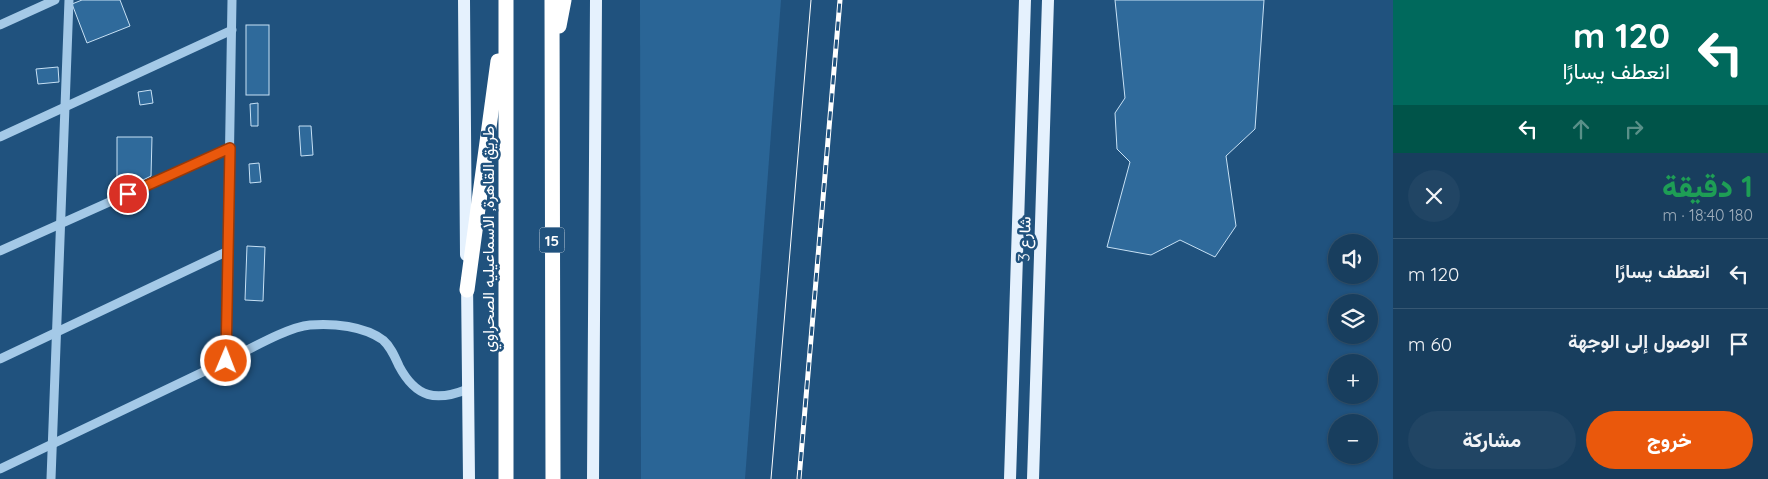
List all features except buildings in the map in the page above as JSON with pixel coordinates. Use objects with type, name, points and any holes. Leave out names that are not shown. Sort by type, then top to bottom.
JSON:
[{"type":"highway","name":"15","points":[[552,0],[553,479]]},
{"type":"highway","points":[[552,60],[564,0]]},
{"type":"highway","points":[[467,290],[506,1]]},
{"type":"highway","name":"طريق القاهرة, الاسماعيليه الصحراوي","points":[[506,1],[506,479]]},
{"type":"main road","points":[[464,0],[468,479]]},
{"type":"main road","points":[[593,479],[596,0]]},
{"type":"main road","name":"شارع 3","points":[[1010,479],[1025,0]]},
{"type":"main road","name":"شارع 3","points":[[1032,479],[1048,0]]},
{"type":"street","points":[[0,25],[55,0]]},
{"type":"street","points":[[51,479],[60,224],[67,106],[69,0]]},
{"type":"street","points":[[226,361],[232,0]]},
{"type":"street","points":[[0,137],[232,30]]},
{"type":"street","points":[[0,252],[230,148]]},
{"type":"street","points":[[0,359],[228,251]]},
{"type":"street","points":[[0,469],[226,361],[308,325],[340,325],[371,334],[384,341],[408,381],[425,393],[436,397],[450,396],[468,389]]},
{"type":"shaded area","points":[[640,0],[781,0],[745,479],[641,479]]},
{"type":"tram line","points":[[771,479],[811,0]]},
{"type":"railway","points":[[799,479],[840,0]]},
{"type":"route","points":[[128,194],[230,148],[226,361]]}]
